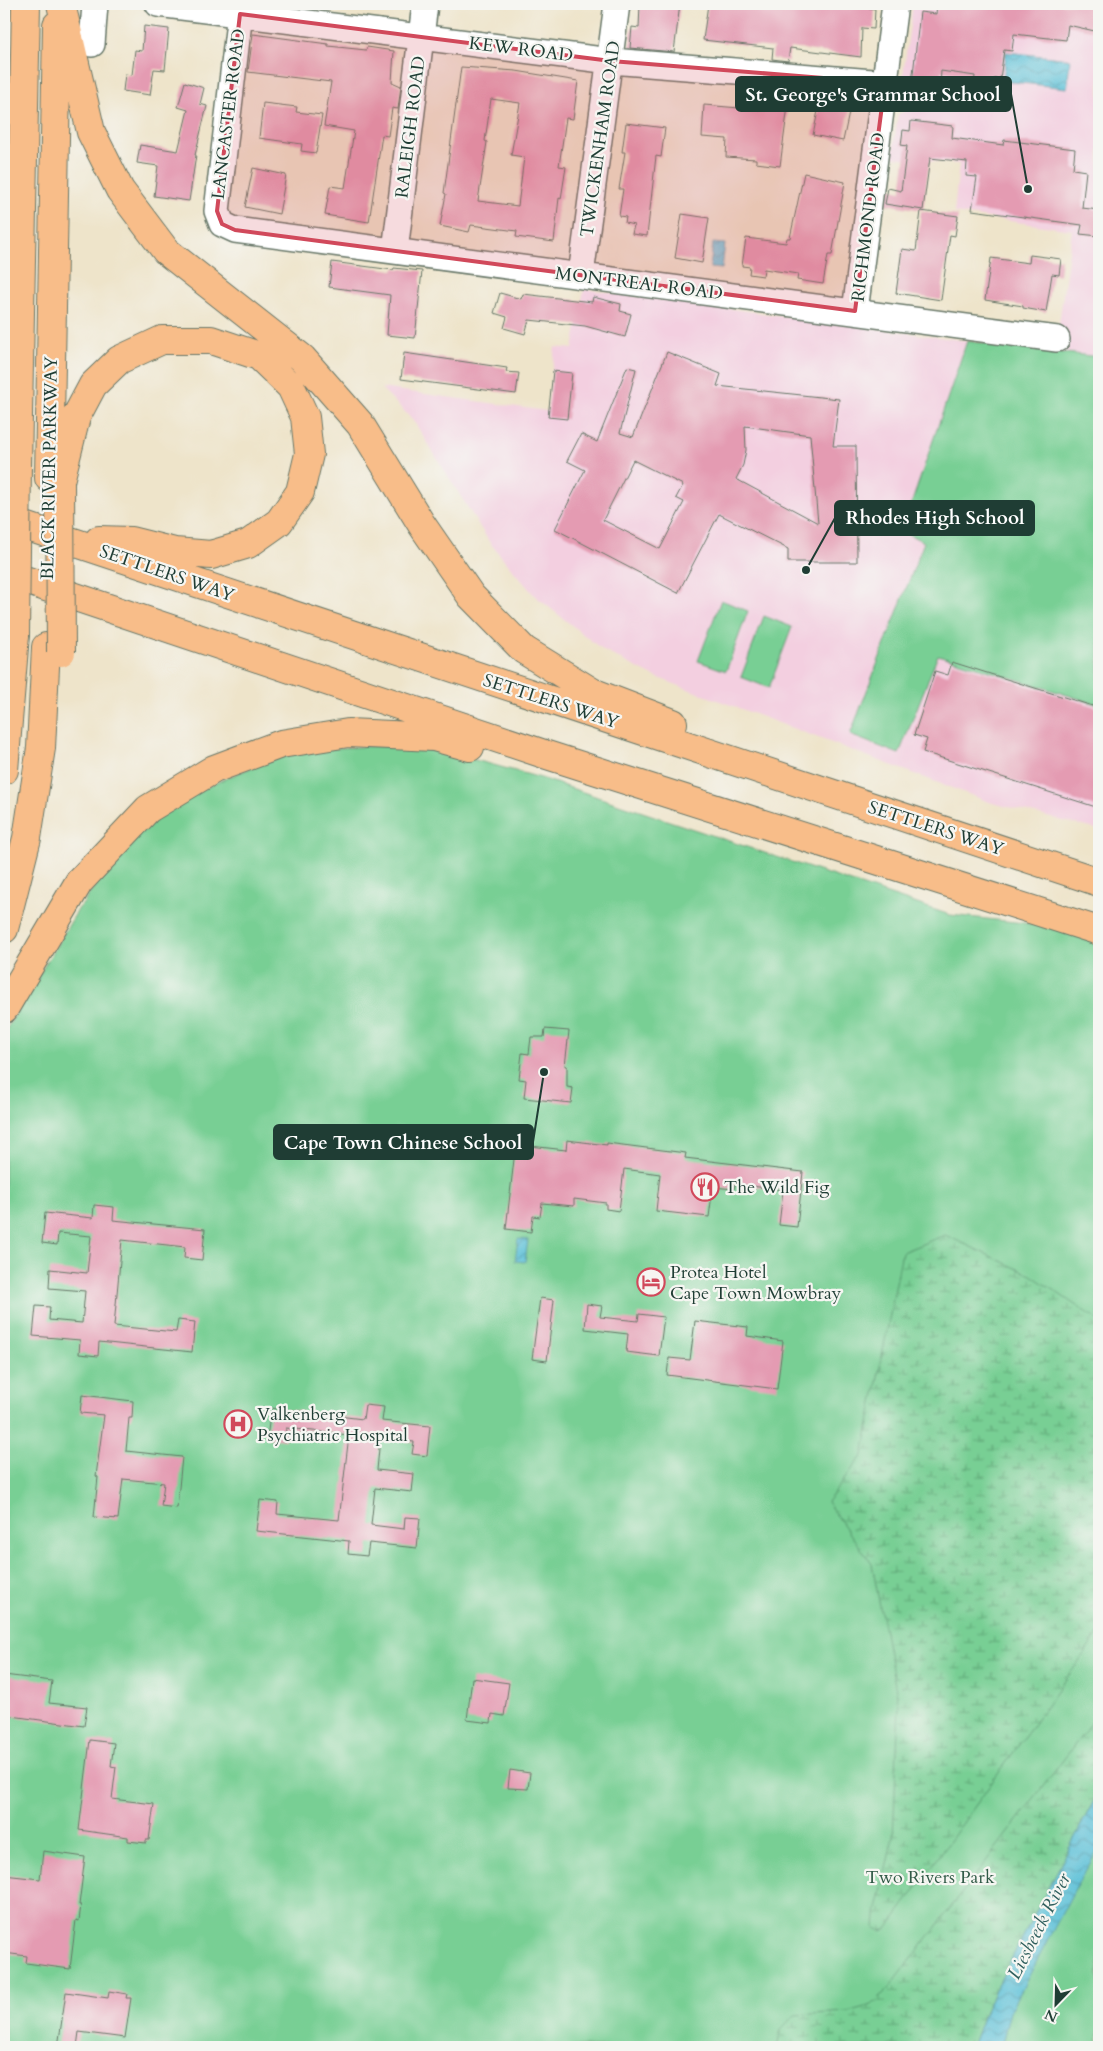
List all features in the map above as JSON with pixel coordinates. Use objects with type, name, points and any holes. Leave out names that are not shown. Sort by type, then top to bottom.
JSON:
[{"type":"highway","name":"BLACK RIVER PARKWAY","points":[[4,770],[15,635],[26,4]]},
{"type":"highway","name":"BLACK RIVER PARKWAY","points":[[4,929],[27,838],[41,748],[53,649],[59,4]]},
{"type":"highway","points":[[59,4],[91,132],[120,190],[166,251],[302,358],[360,424],[422,525],[471,596],[524,650],[592,692],[664,718],[786,778]]},
{"type":"highway","points":[[54,480],[76,417],[93,385],[118,360],[162,340],[211,340],[260,356],[291,387],[305,417],[309,454],[300,492],[279,522],[248,544],[211,555],[175,552],[131,541],[66,539]]},
{"type":"highway","name":"SETTLERS WAY","points":[[4,518],[1099,882]]},
{"type":"highway","points":[[4,574],[548,754],[1099,931]]},
{"type":"highway","points":[[4,584],[90,602]]},
{"type":"highway","points":[[4,704],[13,667]]},
{"type":"highway","points":[[4,1009],[79,882],[148,809],[214,769],[281,744],[348,733],[434,737],[510,757],[548,754]]},
{"type":"street","points":[[92,44],[95,4]]},
{"type":"street","name":"KEW ROAD","points":[[158,4],[241,9],[421,37],[611,61],[885,83]]},
{"type":"street","name":"RALEIGH ROAD","points":[[395,251],[425,4]]},
{"type":"street","name":"TWICKENHAM ROAD","points":[[581,275],[611,61],[617,4]]},
{"type":"street","name":"RICHMOND ROAD","points":[[855,311],[895,4]]},
{"type":"street","name":"LANCASTER ROAD","points":[[222,224],[217,211],[241,9]]},
{"type":"street","name":"MONTREAL ROAD","points":[[222,224],[236,230],[1057,339]]},
{"type":"highlighted area","points":[[240,14],[611,61],[885,83],[855,311],[235,230],[222,224],[217,211]]},
{"type":"shaded area","points":[[913,4],[1099,4],[1099,830],[992,803],[653,676],[604,651],[535,596],[490,543],[413,420],[381,388],[547,411],[555,347],[573,349],[584,289],[1055,353],[1072,230],[954,213],[959,164],[892,157],[898,114],[905,111],[905,107],[912,108],[916,105],[917,92],[914,88],[907,88],[908,85],[902,82]]},
{"type":"green space","points":[[967,341],[1099,357],[1099,705],[938,655],[899,754],[850,735],[924,542],[902,531]]},
{"type":"green space","points":[[721,600],[748,611],[726,671],[698,661]]},
{"type":"green space","points":[[764,616],[792,627],[769,688],[741,677]]},
{"type":"green space","name":"Two Rivers Park","points":[[375,746],[418,748],[457,755],[541,778],[950,915],[1099,931],[1099,2047],[4,2047],[4,1033],[79,908],[124,850],[158,817],[193,794],[274,759],[312,750]]},
{"type":"green space","points":[[945,1235],[1031,1275],[1099,1321],[1099,1633],[887,1929],[881,1931],[875,1928],[876,1914],[893,1837],[899,1706],[872,1564],[827,1502],[863,1455],[902,1252]]},
{"type":"green space","points":[[1099,1713],[1099,1791],[988,2004],[972,2047],[777,2047],[781,2029],[795,2015],[847,2012],[872,2005],[891,1986]]},
{"type":"water","points":[[1006,52],[1070,59],[1067,88],[1003,81]]},
{"type":"water","points":[[713,243],[725,244],[722,269],[710,268]]},
{"type":"water","points":[[518,1239],[528,1240],[525,1262],[515,1261]]},
{"type":"water","name":"Liesbeeck River","points":[[1099,1791],[1099,1849],[1079,1881],[1010,2012],[1001,2047],[972,2047],[988,2004]]},
{"type":"building","points":[[640,4],[680,4],[674,52],[630,48],[632,27],[639,28]]},
{"type":"building","points":[[708,4],[744,4],[779,7],[779,4],[807,4],[838,8],[838,4],[865,4],[865,7],[875,9],[874,29],[862,28],[861,57],[790,48],[788,61],[772,59],[773,48],[703,40]]},
{"type":"building","points":[[937,4],[1099,4],[1099,32],[1068,25],[1066,40],[1014,34],[1012,51],[1004,50],[1000,79],[995,78],[994,87],[974,85],[975,76],[941,71],[940,86],[912,83],[920,12],[936,14]]},
{"type":"building","points":[[144,26],[169,29],[165,70],[154,69],[150,95],[123,91],[125,74],[132,75],[135,50],[142,51]]},
{"type":"building","points":[[253,34],[328,44],[328,46],[366,50],[367,47],[394,51],[392,82],[401,86],[398,109],[392,108],[388,136],[382,135],[369,222],[325,215],[330,186],[345,188],[354,131],[324,126],[331,82],[248,72]]},
{"type":"building","points":[[461,67],[516,71],[578,81],[573,119],[566,118],[559,166],[566,167],[561,199],[559,198],[554,242],[516,237],[517,231],[471,225],[469,232],[440,226],[446,194],[444,193]],"holes":[[[491,99],[520,103],[511,155],[524,157],[518,206],[478,201]]]},
{"type":"building","points":[[185,82],[204,88],[200,104],[207,106],[195,155],[189,201],[154,196],[158,166],[137,163],[140,145],[178,151],[188,110],[178,107]]},
{"type":"building","points":[[820,101],[850,108],[843,141],[813,135]]},
{"type":"building","points":[[764,102],[788,106],[780,166],[756,163],[756,159],[726,157],[727,139],[702,137],[704,105],[763,110]]},
{"type":"building","points":[[263,103],[297,107],[296,112],[322,115],[316,153],[301,151],[302,144],[259,138]]},
{"type":"building","points":[[911,121],[953,126],[952,138],[1003,145],[1004,140],[1075,149],[1073,169],[1086,171],[1082,208],[1099,210],[1099,236],[1080,234],[1082,225],[972,210],[977,177],[966,176],[967,162],[930,158],[923,210],[885,204],[888,188],[901,191],[907,146],[901,145],[903,130],[910,131]]},
{"type":"building","points":[[626,123],[665,128],[661,157],[656,156],[647,236],[632,234],[634,225],[625,223],[626,217],[619,216],[623,189],[619,189],[625,152],[622,152]]},
{"type":"building","points":[[253,168],[286,175],[279,214],[245,207]]},
{"type":"building","points":[[804,173],[845,182],[832,255],[828,255],[823,284],[797,280],[798,274],[764,269],[763,276],[749,274],[750,267],[742,266],[746,238],[786,243],[787,238],[790,238]]},
{"type":"building","points":[[921,211],[958,216],[955,236],[950,235],[941,300],[896,293],[902,249],[916,251]]},
{"type":"building","points":[[682,214],[709,218],[702,263],[675,258]]},
{"type":"building","points":[[1030,255],[1061,259],[1059,275],[1052,274],[1046,312],[985,300],[991,258],[1029,263]]},
{"type":"building","points":[[332,262],[393,270],[394,268],[422,271],[415,338],[387,335],[390,295],[329,287]]},
{"type":"building","points":[[500,293],[521,299],[523,294],[592,302],[593,297],[621,304],[620,311],[631,314],[625,337],[585,326],[529,320],[525,334],[504,328],[507,317],[494,313]]},
{"type":"building","points":[[667,352],[721,374],[717,386],[839,399],[833,446],[856,446],[857,562],[788,562],[788,549],[719,514],[678,593],[555,529],[585,470],[567,461],[581,434],[597,442],[627,367],[636,369],[620,433],[633,437]],"holes":[[[745,426],[810,435],[818,523],[736,479],[743,465],[746,450]],[[633,460],[683,485],[676,498],[684,502],[660,549],[603,520]]]},
{"type":"building","points":[[404,353],[507,368],[506,372],[519,373],[516,394],[401,379]]},
{"type":"building","points":[[553,371],[572,373],[567,419],[548,417]]},
{"type":"building","points":[[952,662],[1099,708],[1099,808],[923,752],[927,739],[914,735],[935,671],[948,675]]},
{"type":"building","points":[[545,1029],[569,1031],[565,1066],[567,1066],[567,1087],[573,1088],[571,1103],[524,1098],[526,1080],[519,1079],[522,1053],[529,1054],[531,1037],[544,1037]]},
{"type":"building","points":[[517,1133],[532,1135],[530,1146],[566,1150],[567,1140],[607,1145],[607,1143],[686,1153],[685,1158],[803,1172],[797,1227],[779,1225],[783,1190],[735,1184],[734,1189],[713,1187],[709,1217],[656,1211],[660,1174],[624,1169],[619,1211],[606,1209],[606,1203],[574,1199],[574,1206],[542,1203],[540,1217],[533,1216],[531,1232],[506,1229]]},
{"type":"building","points":[[94,1205],[114,1207],[113,1220],[205,1229],[202,1260],[184,1258],[185,1247],[122,1240],[114,1326],[176,1332],[178,1320],[195,1322],[192,1352],[99,1342],[98,1356],[79,1354],[80,1340],[33,1336],[36,1306],[50,1307],[49,1320],[82,1323],[85,1291],[49,1288],[50,1269],[87,1273],[91,1236],[58,1233],[57,1245],[42,1243],[45,1213],[93,1218]]},
{"type":"building","points":[[540,1298],[554,1300],[547,1361],[532,1359]]},
{"type":"building","points":[[587,1304],[602,1306],[600,1317],[638,1321],[639,1314],[664,1317],[659,1356],[626,1352],[628,1334],[585,1329]]},
{"type":"building","points":[[695,1321],[748,1327],[747,1336],[783,1341],[777,1389],[667,1375],[669,1358],[690,1360]]},
{"type":"building","points":[[82,1395],[133,1401],[132,1418],[129,1418],[126,1451],[182,1457],[177,1508],[161,1506],[164,1483],[123,1479],[118,1519],[94,1517],[98,1477],[96,1476],[104,1415],[80,1413]]},
{"type":"building","points":[[365,1405],[384,1407],[382,1421],[430,1426],[427,1456],[412,1454],[414,1442],[380,1438],[377,1470],[414,1474],[412,1492],[375,1488],[371,1525],[404,1529],[405,1517],[420,1518],[417,1548],[369,1543],[367,1556],[348,1554],[349,1541],[256,1531],[260,1500],[278,1502],[277,1514],[339,1520],[349,1435],[286,1428],[285,1440],[267,1438],[271,1408],[363,1419]]},
{"type":"building","points":[[4,1675],[52,1681],[49,1703],[87,1707],[84,1726],[4,1715]]},
{"type":"building","points":[[472,1678],[509,1683],[504,1716],[492,1714],[491,1723],[467,1720]]},
{"type":"building","points":[[90,1740],[114,1743],[111,1766],[116,1767],[112,1799],[154,1804],[149,1840],[146,1840],[146,1843],[128,1841],[128,1837],[79,1830]]},
{"type":"building","points":[[510,1770],[530,1773],[528,1789],[508,1788]]},
{"type":"building","points":[[43,1851],[85,1857],[79,1921],[76,1920],[70,1969],[26,1963],[27,1956],[4,1953],[4,1875],[40,1879]]},
{"type":"building","points":[[109,1991],[127,1994],[126,1998],[131,1998],[125,2038],[79,2032],[77,2047],[58,2047],[66,1992],[108,1998]]},
{"type":"place","name":"St. George's Grammar School","points":[[1028,189]]},
{"type":"place","name":"Rhodes High School","points":[[806,570]]},
{"type":"place","name":"Cape Town Chinese School","points":[[544,1072]]},
{"type":"place","name":"The Wild Fig","points":[[705,1187]]},
{"type":"place","name":"Protea Hotel Cape Town Mowbray","points":[[651,1282]]},
{"type":"place","name":"Valkenberg Psychiatric Hospital","points":[[238,1424]]}]
